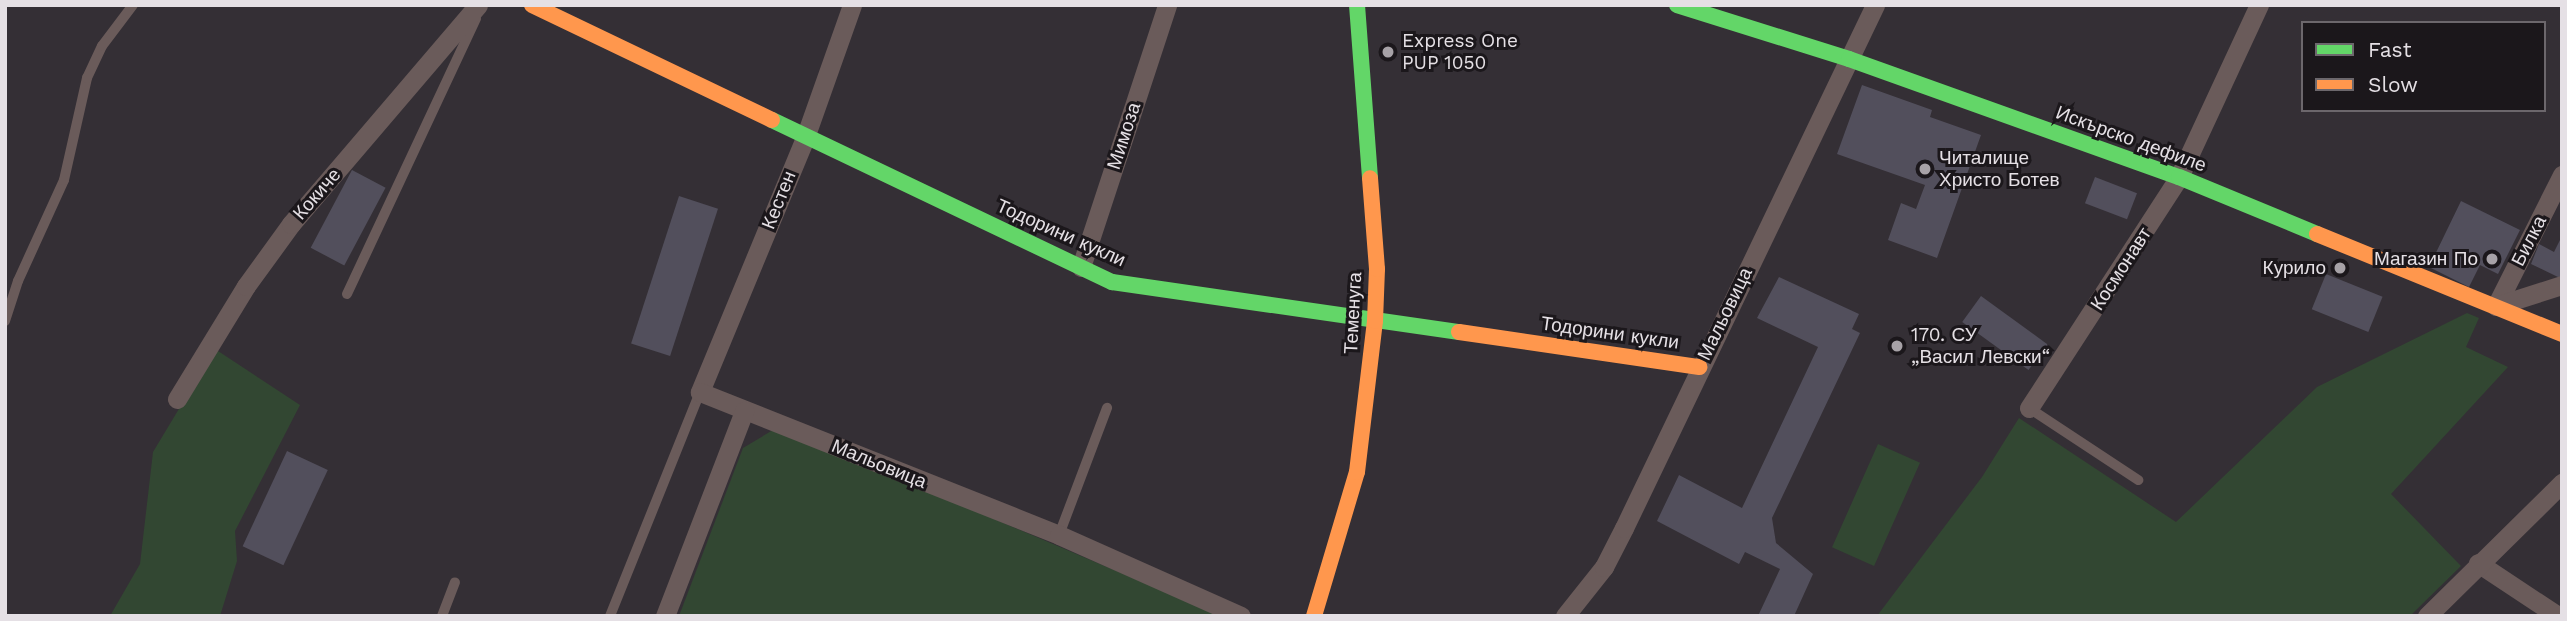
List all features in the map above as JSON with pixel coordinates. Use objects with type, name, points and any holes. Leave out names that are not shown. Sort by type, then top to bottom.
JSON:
[{"type":"street","name":"Кокиче","points":[[177,399],[246,286],[291,224],[480,5]]},
{"type":"street","name":"Тодорини кукли","points":[[532,5],[805,138],[1112,282],[1699,368]]},
{"type":"street","name":"Кестен","points":[[701,392],[805,138],[852,5]]},
{"type":"street","name":"Мимоза","points":[[1081,267],[1167,5]]},
{"type":"street","name":"Теменуга","points":[[1314,616],[1357,472],[1375,321],[1377,269],[1357,5]]},
{"type":"street","name":"Искърско дефиле","points":[[1677,5],[1849,59],[2179,177],[2562,334]]},
{"type":"street","name":"Мальовица","points":[[1565,616],[1604,567],[1875,5]]},
{"type":"street","name":"Космонавт","points":[[2029,408],[2179,177],[2259,5]]},
{"type":"street","name":"Билка","points":[[2496,306],[2562,176]]},
{"type":"street","points":[[2496,306],[2562,285]]},
{"type":"street","name":"Мальовица","points":[[701,392],[1059,535],[1241,616]]},
{"type":"street","points":[[665,616],[744,411]]},
{"type":"street","points":[[2427,616],[2562,483]]},
{"type":"street","points":[[2478,563],[2558,616]]},
{"type":"lane","points":[[5,321],[18,282],[64,180],[87,78],[102,46],[134,5]]},
{"type":"lane","points":[[346,294],[480,5]]},
{"type":"lane","points":[[610,616],[701,392]]},
{"type":"lane","points":[[1059,535],[1107,408]]},
{"type":"lane","name":"Космонавт","points":[[2029,408],[2138,480]]},
{"type":"lane","points":[[442,616],[455,582]]},
{"type":"green space","points":[[2467,313],[2479,318],[2466,347],[2508,367],[2391,494],[2461,566],[2410,616],[1877,616],[1982,477],[2019,418],[2176,522],[2317,387]]},
{"type":"green space","points":[[215,349],[300,405],[235,531],[237,561],[220,616],[110,616],[140,564],[153,452]]},
{"type":"green space","points":[[778,427],[1222,616],[679,616],[743,448]]},
{"type":"green space","points":[[1878,444],[1920,463],[1874,566],[1832,547]]},
{"type":"building","name":"Читалище Христо Ботев","points":[[1862,85],[1932,110],[1930,117],[1981,135],[1937,258],[1888,240],[1901,203],[1916,209],[1925,185],[1837,154]]},
{"type":"building","points":[[352,170],[386,188],[344,266],[311,248]]},
{"type":"building","points":[[2095,177],[2137,193],[2127,219],[2085,203]]},
{"type":"building","points":[[679,196],[718,209],[670,356],[631,343]]},
{"type":"building","points":[[2461,201],[2520,230],[2498,274],[2480,265],[2469,287],[2429,267]]},
{"type":"building","points":[[2562,236],[2560,278],[2531,264],[2539,244],[2554,252]]},
{"type":"building","points":[[2326,274],[2383,297],[2368,332],[2312,309]]},
{"type":"building","points":[[1779,277],[1859,314],[1852,329],[1860,333],[1772,518],[1776,543],[1813,574],[1794,616],[1758,616],[1780,569],[1745,552],[1739,564],[1657,521],[1679,475],[1742,508],[1818,347],[1757,318]]},
{"type":"building","points":[[1981,296],[2047,344],[2029,370],[1962,322]]},
{"type":"building","points":[[287,451],[328,470],[283,565],[243,546]]},
{"type":"traffic: fast","points":[[1357,5],[1370,178]]},
{"type":"traffic: fast","points":[[1677,5],[1849,59],[2179,177],[2317,234]]},
{"type":"traffic: fast","points":[[772,120],[1112,282],[1459,332]]},
{"type":"traffic: slow","points":[[532,5],[772,120]]},
{"type":"traffic: slow","points":[[1314,616],[1357,472],[1375,321],[1377,269],[1370,178]]},
{"type":"traffic: slow","points":[[2317,234],[2562,334]]},
{"type":"traffic: slow","points":[[1459,332],[1699,367]]},
{"type":"place","name":"Express One PUP 1050","points":[[1388,52]]},
{"type":"place","name":"Читалище Христо Ботев","points":[[1925,169]]},
{"type":"place","name":"Магазин По","points":[[2492,259]]},
{"type":"place","name":"Курило","points":[[2340,268]]},
{"type":"place","name":"170. СУ „Васил Левски“","points":[[1897,346]]}]
